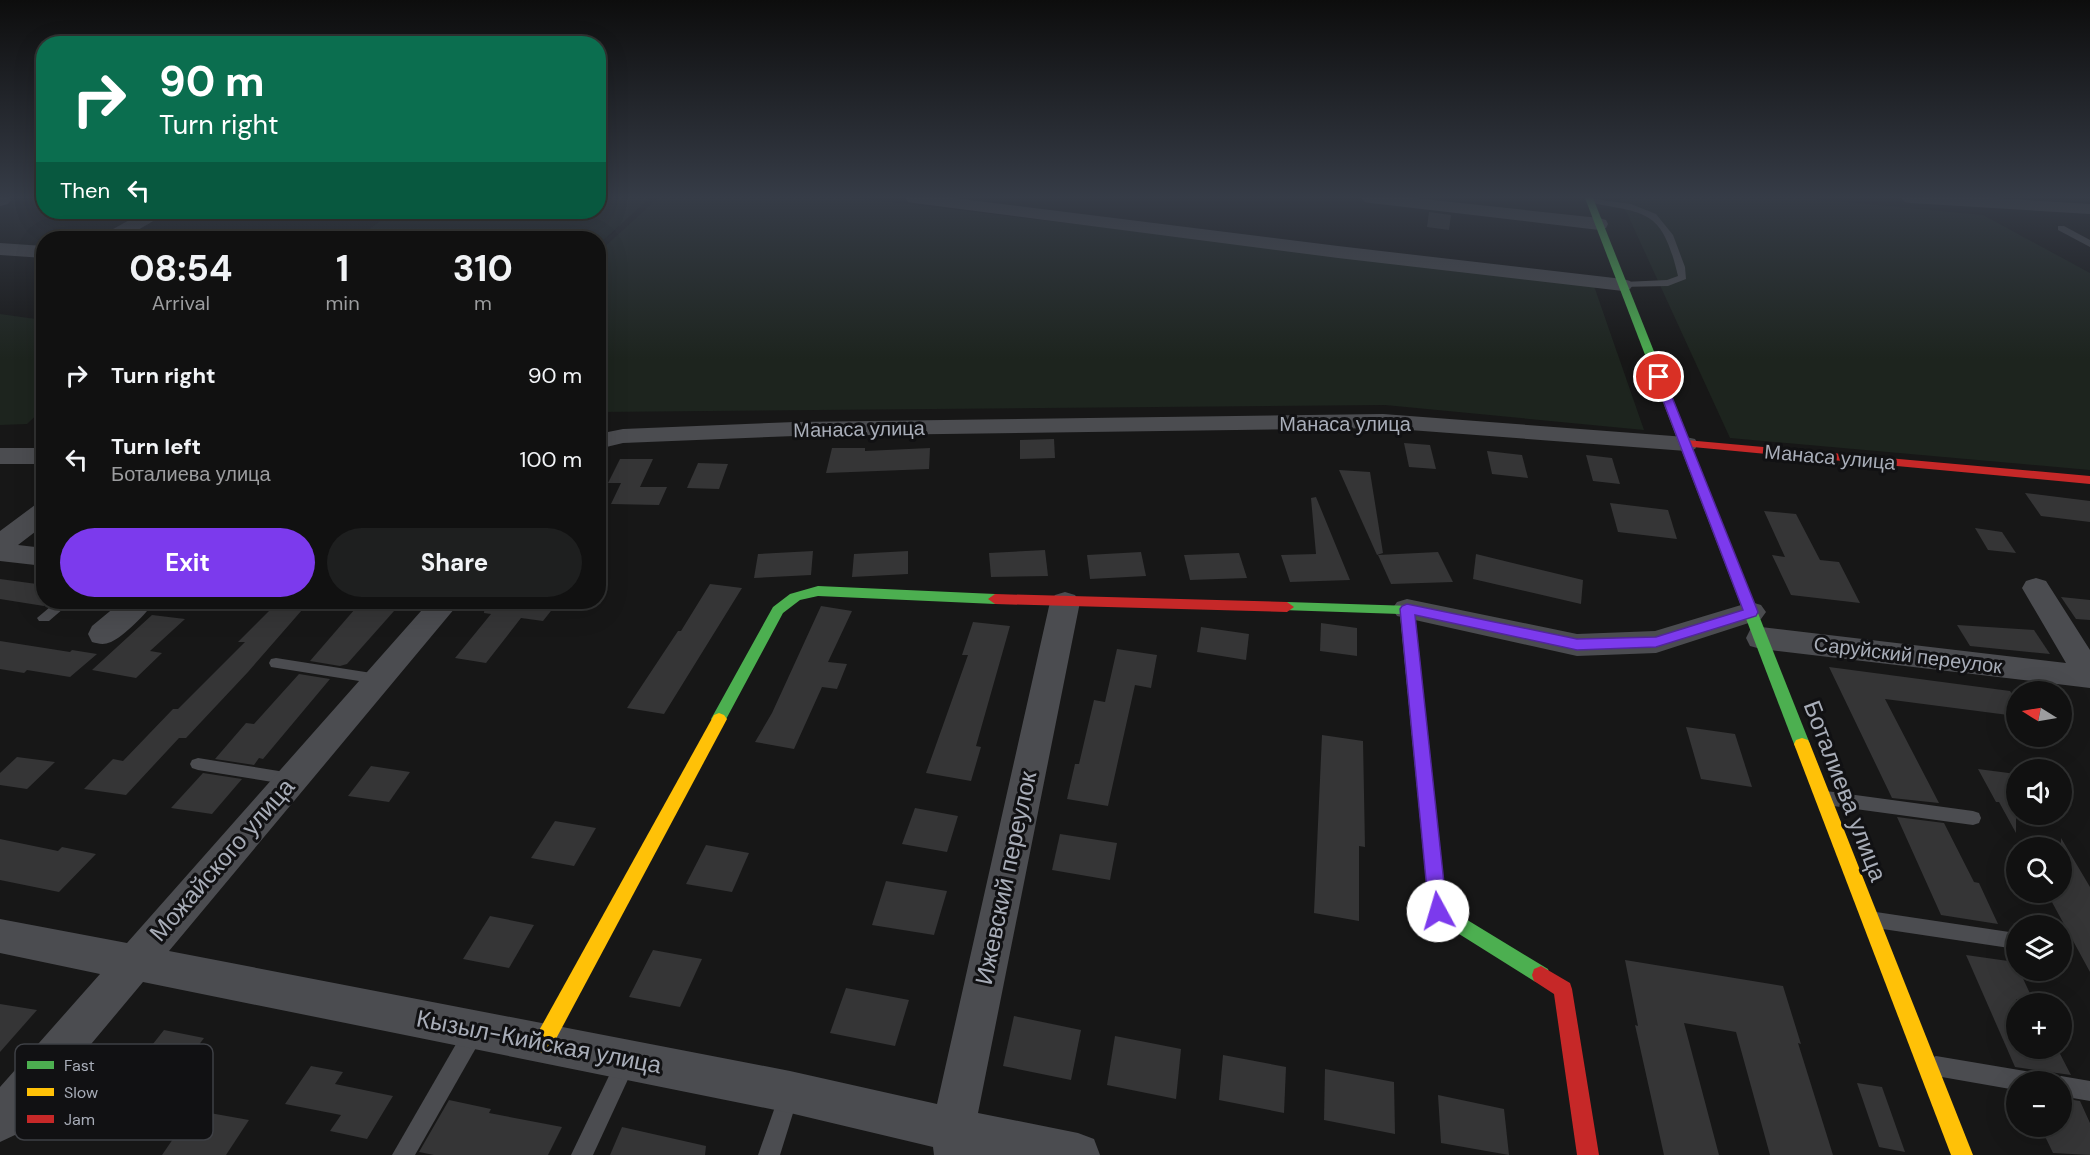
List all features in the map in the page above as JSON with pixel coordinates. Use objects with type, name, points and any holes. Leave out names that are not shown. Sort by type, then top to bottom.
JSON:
[{"type":"street","points":[[1337,252],[1623,285]]},
{"type":"street","name":"Боталиева улица","points":[[1610,252],[1962,1155]]},
{"type":"street","name":"Манаса улица","points":[[606,440],[622,436],[795,429],[1383,422],[1686,444],[2090,480]]},
{"type":"street","points":[[3,459],[36,457]]},
{"type":"street","points":[[0,544],[36,517]]},
{"type":"street","points":[[0,552],[36,556]]},
{"type":"street","points":[[2036,588],[2090,676]]},
{"type":"street","points":[[543,1043],[778,610],[795,597],[818,591],[1065,602],[1407,609],[1577,645],[1656,642],[1756,625]]},
{"type":"street","name":"Ижевский переулок","points":[[955,1143],[1065,602]]},
{"type":"street","points":[[103,634],[131,609]]},
{"type":"street","name":"Можайского улица","points":[[64,1044],[439,609]]},
{"type":"street","points":[[1407,609],[1438,911],[1563,989],[1588,1155]]},
{"type":"street","name":"Саруйский переулок","points":[[1756,625],[2090,676]]},
{"type":"street","name":"Кызыл-Кийская улица","points":[[0,936],[790,1092],[955,1143],[1078,1155]]},
{"type":"street","name":"Можайского улица","points":[[0,1120],[15,1102]]},
{"type":"lane","points":[[1623,285],[1668,283],[1683,277],[1675,252]]},
{"type":"lane","points":[[44,618],[55,609]]},
{"type":"lane","points":[[276,663],[378,679]]},
{"type":"lane","points":[[198,764],[291,780]]},
{"type":"lane","points":[[1823,798],[1973,818]]},
{"type":"lane","points":[[1870,919],[2006,939]]},
{"type":"lane","points":[[403,1155],[476,1030]]},
{"type":"lane","points":[[582,1155],[627,1059]]},
{"type":"lane","points":[[1927,1065],[2006,1078]]},
{"type":"lane","points":[[2072,1088],[2090,1091]]},
{"type":"lane","points":[[769,1155],[790,1092]]},
{"type":"shaded area","points":[[606,252],[1308,252],[1594,286],[1644,430],[1385,405],[606,412]]},
{"type":"shaded area","points":[[1645,252],[2051,252],[2090,273],[2090,470],[1730,438]]},
{"type":"shaded area","points":[[0,314],[36,319],[36,416],[27,424],[0,425]]},
{"type":"building","points":[[1054,439],[1055,458],[1020,459],[1020,440]]},
{"type":"building","points":[[1404,443],[1430,445],[1436,469],[1409,467]]},
{"type":"building","points":[[832,448],[865,448],[865,451],[930,448],[929,469],[826,473]]},
{"type":"building","points":[[1487,451],[1522,455],[1528,478],[1492,474]]},
{"type":"building","points":[[1586,455],[1612,458],[1620,484],[1593,481]]},
{"type":"building","points":[[620,459],[653,459],[640,487],[667,487],[659,505],[611,504],[621,483],[608,483]]},
{"type":"building","points":[[698,463],[728,464],[719,489],[687,488]]},
{"type":"building","points":[[1339,470],[1370,472],[1383,553],[1377,555]]},
{"type":"building","points":[[2025,493],[2090,501],[2090,522],[2041,516]]},
{"type":"building","points":[[1316,497],[1350,580],[1290,582],[1281,555],[1316,554],[1311,498]]},
{"type":"building","points":[[1610,503],[1668,510],[1677,539],[1618,532]]},
{"type":"building","points":[[1764,511],[1796,514],[1820,560],[1839,562],[1860,603],[1791,595],[1772,555],[1785,557]]},
{"type":"building","points":[[1975,528],[2002,532],[2016,553],[1988,550]]},
{"type":"building","points":[[1045,550],[1048,576],[991,577],[989,553]]},
{"type":"building","points":[[813,551],[811,575],[754,578],[758,554]]},
{"type":"building","points":[[908,551],[908,574],[852,577],[854,554]]},
{"type":"building","points":[[1141,552],[1146,576],[1090,579],[1087,555]]},
{"type":"building","points":[[1438,552],[1453,582],[1391,584],[1378,555]]},
{"type":"building","points":[[1239,553],[1247,578],[1190,580],[1184,555]]},
{"type":"building","points":[[1476,554],[1583,580],[1581,604],[1473,579]]},
{"type":"building","points":[[0,579],[36,584],[36,605],[0,599]]},
{"type":"building","points":[[710,584],[742,588],[664,714],[627,708],[678,631],[681,631]]},
{"type":"building","points":[[2061,597],[2090,600],[2090,620],[2076,619]]},
{"type":"building","points":[[821,606],[852,611],[828,662],[847,664],[837,689],[822,687],[794,749],[755,742],[772,713]]},
{"type":"building","points":[[271,609],[303,609],[186,738],[179,738],[126,795],[84,789],[113,759],[123,761],[173,709],[178,709],[245,642],[238,642]]},
{"type":"building","points":[[355,609],[396,609],[347,664],[340,666],[310,661]]},
{"type":"building","points":[[484,609],[552,609],[543,621],[521,618],[486,663],[455,658],[491,614],[484,613]]},
{"type":"building","points":[[152,615],[185,619],[150,651],[162,653],[136,678],[92,670]]},
{"type":"building","points":[[973,622],[1010,626],[976,746],[981,747],[971,781],[926,773],[968,655],[962,655]]},
{"type":"building","points":[[1321,623],[1357,628],[1357,656],[1320,651]]},
{"type":"building","points":[[1957,625],[2034,630],[2050,654],[1970,646]]},
{"type":"building","points":[[1201,627],[1249,634],[1246,660],[1197,652]]},
{"type":"building","points":[[0,641],[97,654],[70,677],[27,670],[24,673],[0,669]]},
{"type":"building","points":[[1117,649],[1157,655],[1151,688],[1135,685],[1108,806],[1067,799],[1075,764],[1079,764],[1094,700],[1105,702]]},
{"type":"building","points":[[1829,667],[2006,690],[2006,715],[1885,699],[1939,803],[1892,798]]},
{"type":"building","points":[[299,674],[330,679],[263,759],[259,758],[254,765],[215,759],[246,723],[254,724]]},
{"type":"building","points":[[1686,727],[1735,734],[1752,787],[1701,779]]},
{"type":"building","points":[[1322,735],[1363,741],[1365,847],[1359,846],[1359,921],[1314,913]]},
{"type":"building","points":[[17,757],[55,762],[27,789],[0,785],[0,773]]},
{"type":"building","points":[[371,766],[410,772],[389,802],[348,796]]},
{"type":"building","points":[[1978,769],[2006,773],[2006,815],[1999,802],[1996,802]]},
{"type":"building","points":[[203,773],[242,779],[212,814],[171,808]]},
{"type":"building","points":[[915,808],[958,816],[947,852],[902,844]]},
{"type":"building","points":[[1897,817],[1944,823],[1974,882],[1979,883],[1998,924],[1941,915]]},
{"type":"building","points":[[555,821],[596,828],[574,866],[531,858]]},
{"type":"building","points":[[1060,834],[1117,843],[1110,880],[1052,870]]},
{"type":"building","points":[[0,839],[58,851],[62,847],[96,854],[59,892],[0,880]]},
{"type":"building","points":[[706,845],[749,853],[732,892],[686,884]]},
{"type":"building","points":[[2072,857],[2090,887],[2090,972],[2072,939],[2072,915],[2059,915],[2052,903],[2072,903]]},
{"type":"building","points":[[886,881],[947,891],[934,935],[872,925]]},
{"type":"building","points":[[490,916],[534,925],[509,968],[463,959]]},
{"type":"building","points":[[653,950],[702,959],[680,1007],[629,997]]},
{"type":"building","points":[[1966,955],[2006,961],[2006,981],[2024,981],[2030,993],[2006,993],[2006,1046]]},
{"type":"building","points":[[1625,960],[1783,986],[1833,1155],[1770,1155],[1736,1032],[1684,1023],[1719,1155],[1664,1155],[1635,1025],[1638,1026]]},
{"type":"building","points":[[846,988],[909,1000],[895,1046],[830,1033]]},
{"type":"building","points":[[0,1004],[37,1010],[0,1052]]},
{"type":"building","points":[[1014,1016],[1081,1030],[1071,1080],[1003,1066]]},
{"type":"building","points":[[164,1030],[204,1038],[200,1044],[153,1044]]},
{"type":"building","points":[[1115,1036],[1181,1049],[1176,1099],[1107,1085]]},
{"type":"building","points":[[1223,1055],[1286,1067],[1284,1113],[1219,1100]]},
{"type":"building","points":[[2012,1059],[2063,1059],[2069,1071],[2043,1071],[2015,1067]]},
{"type":"building","points":[[311,1066],[343,1072],[335,1084],[393,1096],[367,1139],[330,1131],[341,1115],[285,1104]]},
{"type":"building","points":[[1325,1069],[1394,1082],[1395,1134],[1324,1120]]},
{"type":"building","points":[[1857,1083],[1882,1087],[1905,1152],[1879,1147]]},
{"type":"building","points":[[1438,1095],[1504,1109],[1509,1155],[1441,1143]]},
{"type":"building","points":[[449,1100],[491,1109],[489,1113],[562,1127],[548,1155],[434,1155],[419,1152]]},
{"type":"building","points":[[2072,1100],[2080,1101],[2090,1123],[2090,1155],[2053,1153],[2045,1137],[2072,1137]]},
{"type":"building","points":[[213,1114],[249,1120],[226,1155],[162,1155],[172,1140],[213,1140]]},
{"type":"building","points":[[622,1127],[706,1146],[705,1155],[610,1155]]},
{"type":"traffic: fast","points":[[1610,252],[1802,744]]},
{"type":"traffic: fast","points":[[719,719],[778,610],[795,597],[818,591],[995,599]]},
{"type":"traffic: fast","points":[[1287,607],[1407,609],[1438,911],[1541,975]]},
{"type":"traffic: slow","points":[[543,1043],[719,719]]},
{"type":"traffic: slow","points":[[1802,744],[1962,1155]]},
{"type":"traffic: jam","points":[[1686,444],[2090,480]]},
{"type":"traffic: jam","points":[[995,599],[1287,607]]},
{"type":"traffic: jam","points":[[1541,975],[1563,989],[1588,1155]]},
{"type":"route","points":[[1438,911],[1407,609],[1577,645],[1656,642],[1751,612],[1659,377]]}]
